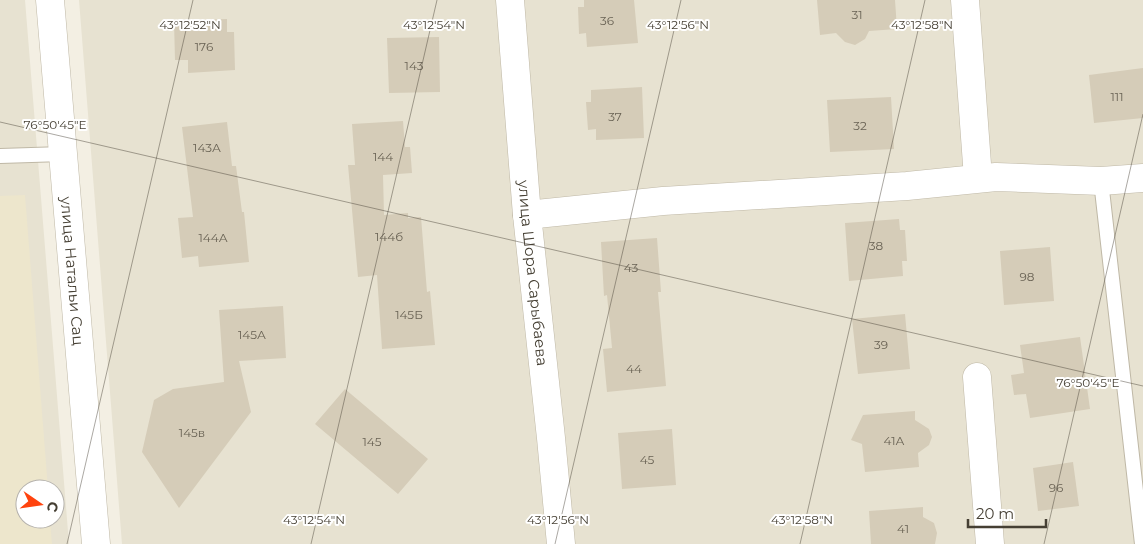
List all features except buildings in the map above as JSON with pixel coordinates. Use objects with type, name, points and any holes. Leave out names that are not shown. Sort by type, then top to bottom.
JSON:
[{"type":"street","name":"улица Натальи Сац","points":[[50,0],[96,544]]},
{"type":"street","name":"улица Шора Сарыбаева","points":[[510,0],[527,215],[561,544]]},
{"type":"street","points":[[965,0],[978,178]]},
{"type":"street","points":[[527,215],[664,201],[907,186],[978,178],[1101,181],[1143,178]]},
{"type":"street","points":[[977,377],[990,544]]},
{"type":"lane","points":[[0,156],[63,154]]},
{"type":"lane","points":[[1101,181],[1142,544]]},
{"type":"shaded area","points":[[0,0],[25,0],[64,479],[15,479],[15,529],[65,529],[65,495],[69,544],[0,544]]},
{"type":"shaded area","points":[[79,0],[1143,0],[1143,544],[122,544]]},
{"type":"shaded area","points":[[25,195],[47,479],[15,479],[15,529],[51,529],[52,544],[0,544],[0,196]]}]
